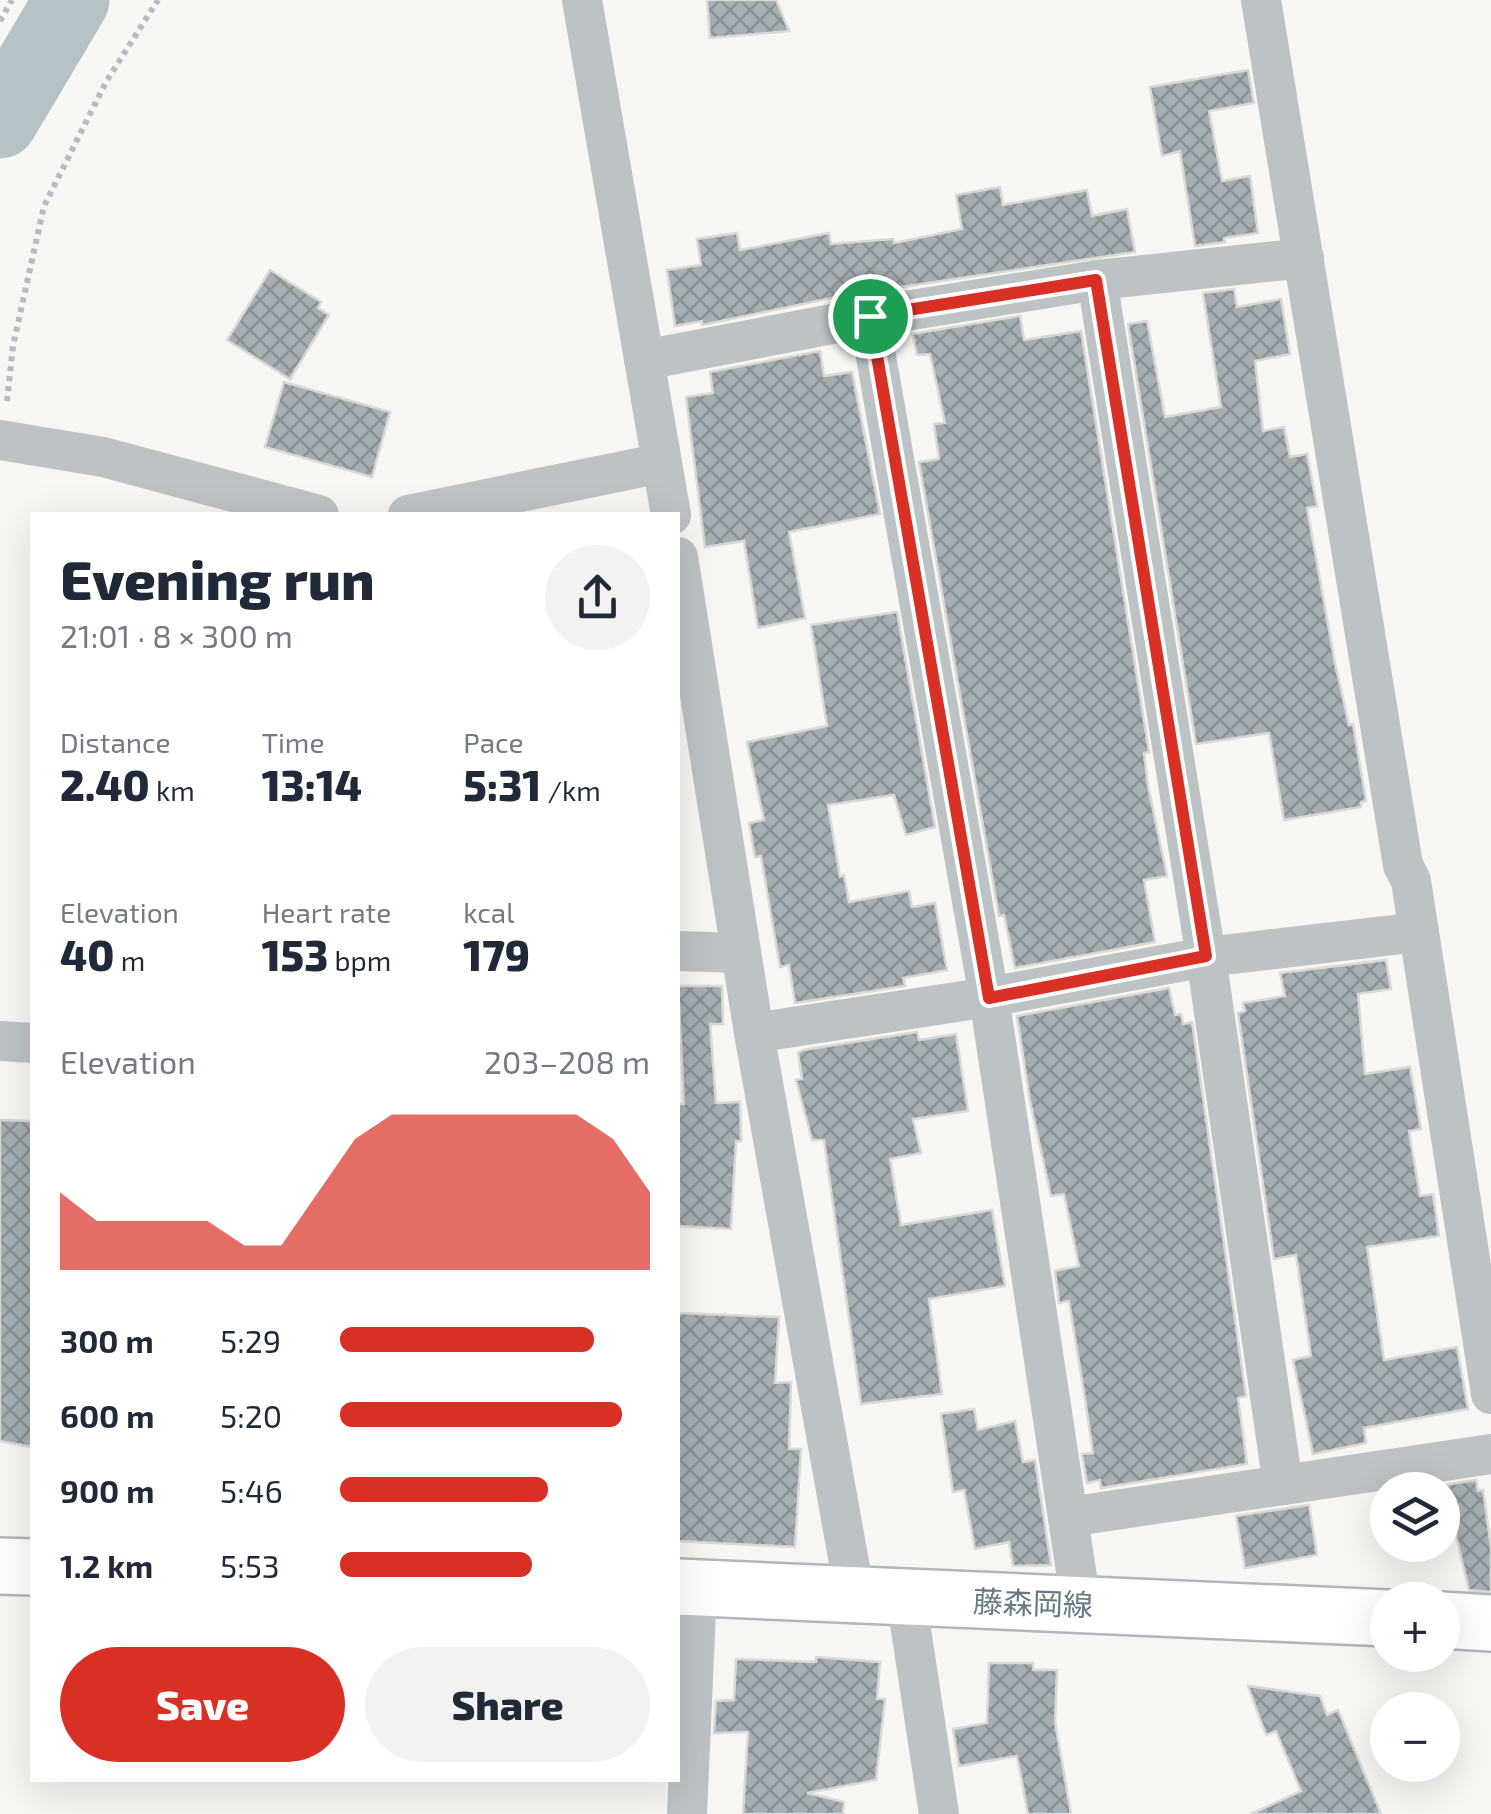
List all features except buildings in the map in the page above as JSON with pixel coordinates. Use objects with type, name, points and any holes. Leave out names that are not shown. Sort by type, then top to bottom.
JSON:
[{"type":"main road","points":[[0,1566],[30,1567]]},
{"type":"main road","name":"藤森岡線","points":[[687,1588],[1370,1617]]},
{"type":"main road","points":[[1460,1621],[1491,1623]]},
{"type":"street","points":[[582,0],[670,512]]},
{"type":"street","points":[[1261,0],[1403,866],[1411,880],[1491,1394]]},
{"type":"street","points":[[644,360],[870,316],[1096,280],[1304,258]]},
{"type":"street","points":[[1096,280],[1206,956],[1284,1485]]},
{"type":"street","points":[[870,316],[989,998],[1081,1604]]},
{"type":"street","points":[[2,441],[103,458],[261,508],[294,512]]},
{"type":"street","points":[[423,512],[662,463]]},
{"type":"street","points":[[680,571],[754,1032],[881,1596],[938,1814]]},
{"type":"street","points":[[754,1032],[989,998],[1206,956],[1419,932]]},
{"type":"street","points":[[680,951],[741,954]]},
{"type":"street","points":[[0,1041],[30,1043]]},
{"type":"street","points":[[1068,1517],[1491,1454]]},
{"type":"street","points":[[687,1588],[687,1814]]},
{"type":"path","points":[[0,21],[12,0]]},
{"type":"path","points":[[2,441],[13,346],[44,206],[106,82],[158,0]]},
{"type":"waterway","points":[[0,121],[72,0]]},
{"type":"route","points":[[1096,280],[1206,956],[989,998],[870,316],[1096,280]]}]
